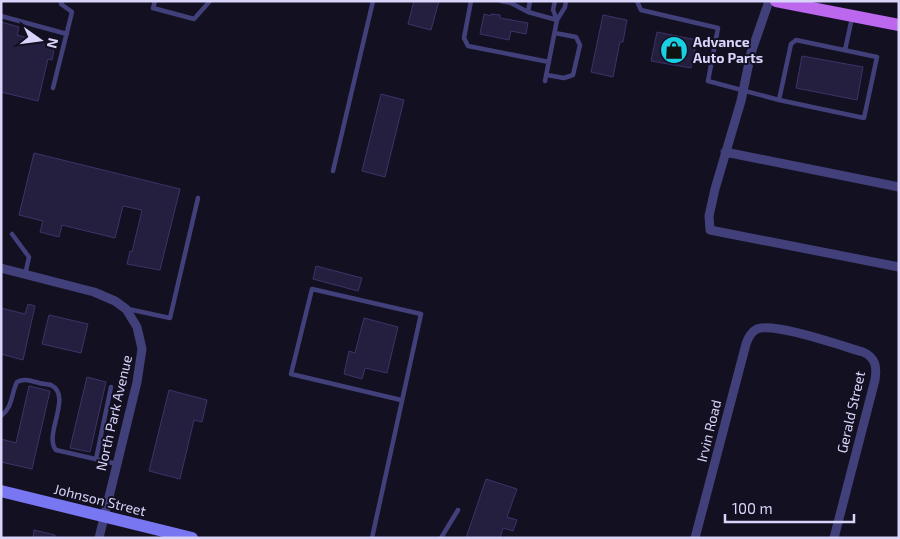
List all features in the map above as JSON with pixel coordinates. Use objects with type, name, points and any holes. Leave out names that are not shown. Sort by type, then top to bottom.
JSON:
[{"type":"main road","points":[[776,1],[899,25]]},
{"type":"street","points":[[769,1],[751,53],[741,101],[725,152],[709,216],[710,230],[899,267]]},
{"type":"street","points":[[725,152],[899,187]]},
{"type":"street","points":[[1,268],[94,292],[115,300],[126,309]]},
{"type":"street","name":"North Park Avenue","points":[[98,538],[138,382],[142,349],[137,327],[126,309]]},
{"type":"street","name":"Gerald Street","points":[[752,332],[763,327],[779,329],[863,352],[874,360],[876,370],[874,380],[834,538]]},
{"type":"street","name":"Irvin Road","points":[[695,538],[746,344],[752,332]]},
{"type":"street","name":"Johnson Street","points":[[1,491],[192,538]]},
{"type":"lane","points":[[53,88],[72,12],[61,4],[62,1]]},
{"type":"lane","points":[[154,1],[153,8],[194,19],[210,1]]},
{"type":"lane","points":[[333,171],[373,1]]},
{"type":"lane","points":[[471,1],[464,38],[468,46],[549,62]]},
{"type":"lane","points":[[501,1],[511,3],[528,12],[557,20]]},
{"type":"lane","points":[[528,12],[530,1]]},
{"type":"lane","points":[[555,1],[553,10],[557,20]]},
{"type":"lane","points":[[555,33],[576,37],[580,45],[573,75],[569,78],[546,78],[557,20],[566,1]]},
{"type":"lane","points":[[637,1],[640,10],[718,28],[708,81],[779,100],[864,118],[876,57],[796,40],[791,44],[779,100]]},
{"type":"lane","points":[[1,16],[67,34]]},
{"type":"lane","points":[[845,50],[852,16]]},
{"type":"lane","points":[[126,309],[170,318],[198,198]]},
{"type":"lane","points":[[12,234],[29,257],[25,274]]},
{"type":"lane","points":[[372,538],[421,314],[312,288],[292,374],[401,400]]},
{"type":"lane","points":[[1,416],[11,405],[15,386],[19,380],[24,379],[51,385],[60,401],[52,442],[56,450],[117,464]]},
{"type":"lane","points":[[96,459],[112,387]]},
{"type":"lane","points":[[441,538],[458,510]]},
{"type":"building","points":[[414,1],[439,1],[431,30],[408,24]]},
{"type":"building","points":[[484,14],[491,16],[491,14],[500,15],[500,18],[528,23],[526,34],[511,31],[509,40],[480,34]]},
{"type":"building","points":[[603,15],[627,20],[623,42],[620,42],[613,77],[591,72]]},
{"type":"building","points":[[1,22],[19,27],[17,35],[55,45],[52,60],[48,59],[38,101],[1,92]]},
{"type":"building","name":"Advance Auto Parts","points":[[657,32],[697,40],[691,68],[651,61]]},
{"type":"building","points":[[802,56],[863,67],[857,100],[796,88]]},
{"type":"building","points":[[381,94],[404,100],[385,177],[362,171]]},
{"type":"building","points":[[34,153],[180,189],[160,270],[127,264],[130,251],[132,252],[142,210],[123,206],[115,238],[62,225],[59,237],[40,232],[43,221],[19,215]]},
{"type":"building","points":[[316,266],[362,278],[358,291],[313,279]]},
{"type":"building","points":[[28,304],[35,306],[23,360],[1,354],[1,308],[25,314]]},
{"type":"building","points":[[49,315],[88,324],[81,353],[42,344]]},
{"type":"building","points":[[364,318],[398,327],[387,373],[365,368],[362,379],[344,374],[349,351],[355,353]]},
{"type":"building","points":[[87,377],[106,382],[90,452],[70,448]]},
{"type":"building","points":[[29,386],[50,391],[32,469],[1,462],[1,439],[16,443]]},
{"type":"building","points":[[169,390],[207,400],[202,422],[194,420],[180,479],[149,471]]},
{"type":"building","points":[[486,479],[517,489],[507,517],[517,520],[513,531],[503,528],[500,538],[466,538]]},
{"type":"building","points":[[34,530],[55,535],[55,538],[33,538]]},
{"type":"place","name":"Advance Auto Parts","points":[[674,50]]}]
